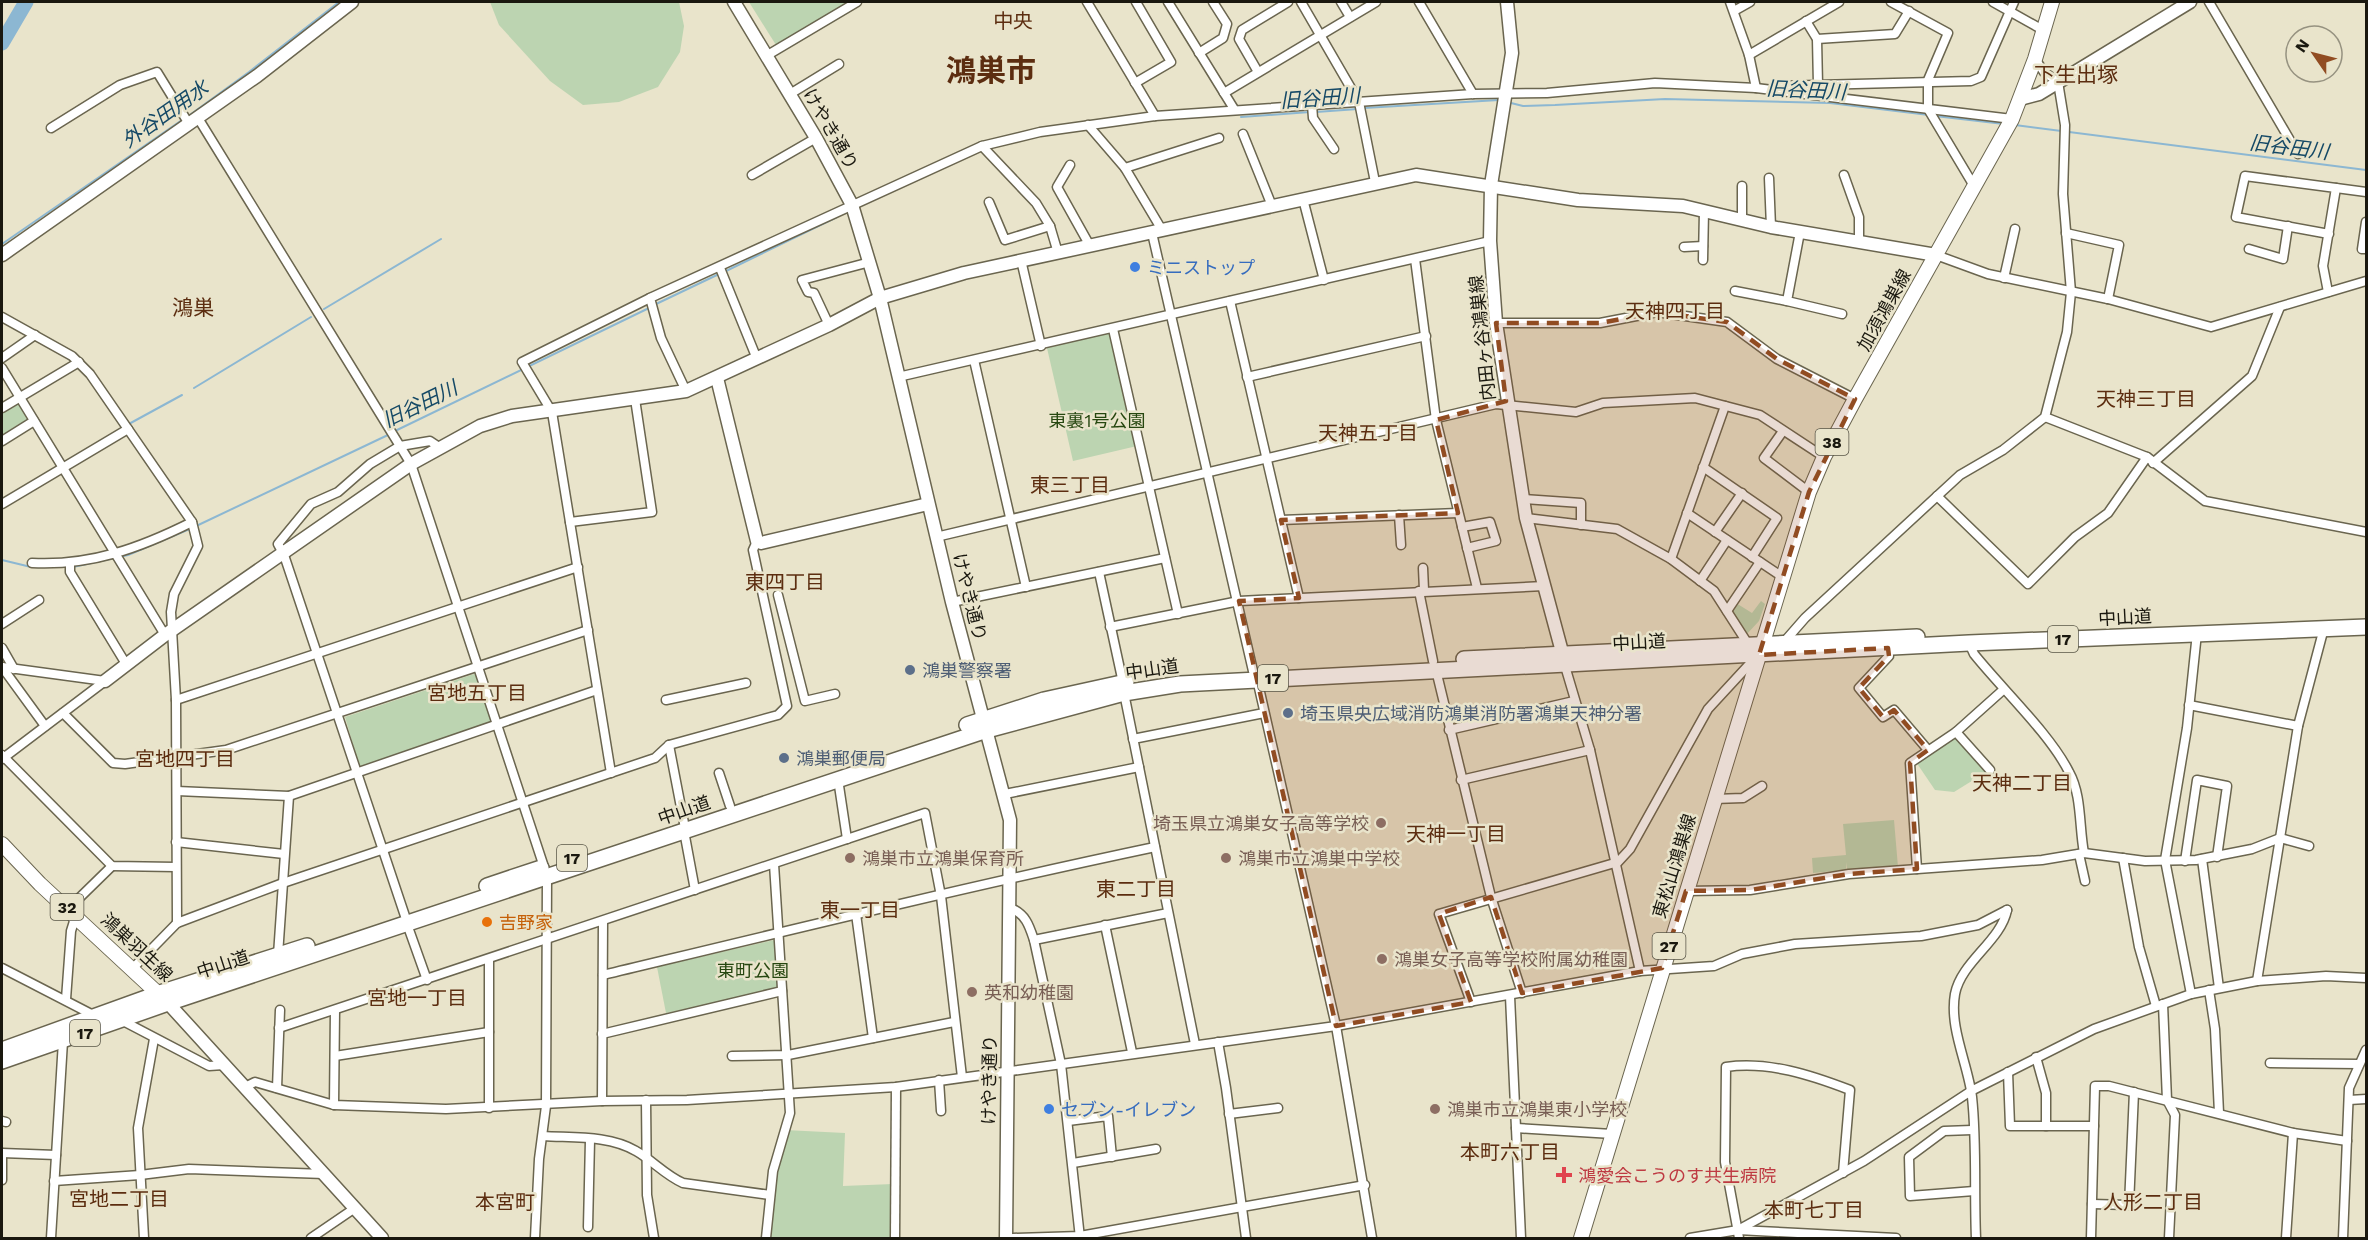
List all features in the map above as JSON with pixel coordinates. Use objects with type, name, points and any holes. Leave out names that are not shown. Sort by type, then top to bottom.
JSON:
[{"type":"highway","name":"中山道","points":[[1756,647],[1784,642],[2367,619]]},
{"type":"highway","name":"中山道","points":[[2,1050],[98,1017],[406,920],[545,872],[838,779],[985,725],[1044,700],[1123,688],[1255,675],[1564,660],[1756,647],[1888,648],[2325,627],[2367,627]]},
{"type":"highway","name":"中山道","points":[[684,827],[730,806],[985,725]]},
{"type":"highway","name":"中山道","points":[[2,1061],[121,1020],[164,998],[278,955],[406,920]]},
{"type":"main road","name":"加須鴻巣線","points":[[1756,647],[1809,492],[1824,457],[2012,119],[2035,59],[2052,2]]},
{"type":"main road","name":"東松山鴻巣線","points":[[1581,1239],[1714,799],[1756,647]]},
{"type":"main road","name":"鴻巣羽生線","points":[[2,844],[40,884],[164,998]]},
{"type":"street","points":[[2,255],[194,121],[306,40],[352,2]]},
{"type":"street","name":"けやき通り","points":[[734,2],[816,138],[852,205],[880,298],[952,602],[1005,794],[1010,820],[1011,877],[1006,1239]]},
{"type":"street","points":[[766,56],[857,2]]},
{"type":"street","points":[[1087,2],[1155,116]]},
{"type":"street","points":[[1136,2],[1171,62],[1136,83]]},
{"type":"street","points":[[1168,2],[1234,109]]},
{"type":"street","points":[[1199,53],[1223,38],[1227,24],[1214,2]]},
{"type":"street","points":[[1258,72],[1239,39],[1242,30],[1288,2]]},
{"type":"street","points":[[1301,2],[1359,102],[1375,182]]},
{"type":"street","points":[[1341,2],[1350,17]]},
{"type":"street","points":[[1224,93],[1376,2]]},
{"type":"street","points":[[1419,2],[1473,94]]},
{"type":"street","name":"内田ヶ谷鴻巣線","points":[[1507,2],[1512,33],[1506,94],[1491,185],[1490,241],[1496,323],[1522,499],[1564,660]]},
{"type":"street","points":[[1730,2],[1749,55],[1756,88]]},
{"type":"street","points":[[1734,11],[1749,2]]},
{"type":"street","points":[[1749,55],[1839,2]]},
{"type":"street","points":[[1891,2],[1948,33],[1928,80],[1928,110],[1974,186]]},
{"type":"street","points":[[1993,2],[2043,30]]},
{"type":"street","points":[[1756,88],[1928,80],[1971,81],[1981,77],[2014,2]]},
{"type":"street","points":[[2020,99],[2039,94],[2190,2]]},
{"type":"street","points":[[2209,2],[2298,154]]},
{"type":"street","points":[[1817,39],[1895,34],[1909,11]]},
{"type":"street","points":[[1806,21],[1817,39],[1818,85]]},
{"type":"street","points":[[1784,642],[1805,618],[1960,475],[2003,450],[2045,417],[2067,332],[2071,292],[2063,194],[2065,125],[2058,81],[2044,72],[2035,59]]},
{"type":"street","points":[[790,94],[839,64]]},
{"type":"street","points":[[51,128],[120,85],[157,72],[194,121],[411,464],[545,872],[546,1106],[535,1239]]},
{"type":"street","points":[[611,773],[552,412],[522,362],[650,298],[720,268],[982,146],[1088,125],[1155,116],[1473,94],[1547,93],[1655,83],[1756,88],[2012,119]]},
{"type":"street","points":[[1312,105],[1313,118],[1334,148]]},
{"type":"street","points":[[1088,125],[1125,168],[1157,231],[1171,315],[1336,1026],[1365,1185],[1372,1239]]},
{"type":"street","points":[[1243,134],[1272,206]]},
{"type":"street","points":[[752,175],[816,138]]},
{"type":"street","points":[[1125,168],[1219,138]]},
{"type":"street","points":[[982,146],[1036,203],[1050,226],[1058,253]]},
{"type":"street","points":[[1070,165],[1057,187],[1090,246]]},
{"type":"street","points":[[176,867],[112,866],[2,757],[281,549],[439,447],[503,417],[552,412],[686,391],[830,325],[880,298],[964,273],[1375,182],[1416,175],[1578,200],[1656,204],[1704,211],[1771,227],[1936,255],[2004,278],[2108,298],[2211,327],[2367,281]]},
{"type":"street","points":[[1844,175],[1859,217],[1859,241]]},
{"type":"street","points":[[2329,234],[2236,217],[2245,176],[2367,192]]},
{"type":"street","points":[[1769,177],[1771,227]]},
{"type":"street","points":[[1742,186],[1742,221]]},
{"type":"street","points":[[2328,292],[2323,266],[2336,188]]},
{"type":"street","points":[[1303,199],[1324,280]]},
{"type":"street","points":[[989,202],[1005,240],[1050,226]]},
{"type":"street","points":[[1703,260],[1704,211]]},
{"type":"street","points":[[2367,222],[2362,249],[2367,249]]},
{"type":"street","points":[[2249,249],[2283,259],[2288,226]]},
{"type":"street","points":[[2004,278],[2015,229]]},
{"type":"street","points":[[1787,301],[1800,232]]},
{"type":"street","points":[[2066,233],[2119,245],[2108,298]]},
{"type":"street","points":[[898,377],[1490,241]]},
{"type":"street","points":[[1684,247],[1702,246]]},
{"type":"street","points":[[1415,259],[1436,420],[1477,588]]},
{"type":"street","points":[[1022,261],[1041,345]]},
{"type":"street","points":[[830,325],[814,292],[808,292],[802,280],[870,262]]},
{"type":"street","points":[[720,268],[757,359]]},
{"type":"street","points":[[1734,291],[1842,314]]},
{"type":"street","points":[[650,298],[661,338],[686,391]]},
{"type":"street","points":[[1230,301],[1299,598]]},
{"type":"street","points":[[1937,496],[2028,584],[2075,537],[2108,513],[2150,460],[2252,376],[2280,307]]},
{"type":"street","points":[[1496,323],[1600,323],[1657,312],[1727,322],[1777,359],[1855,399]]},
{"type":"street","points":[[2,317],[79,362],[108,398],[192,522],[198,546],[172,603],[169,633],[176,700],[177,923]]},
{"type":"street","points":[[1113,329],[1178,615]]},
{"type":"street","points":[[2,358],[35,335]]},
{"type":"street","points":[[1247,377],[1426,336]]},
{"type":"street","points":[[974,360],[1026,587]]},
{"type":"street","points":[[2,408],[79,362]]},
{"type":"street","points":[[2,368],[116,555],[169,633]]},
{"type":"street","points":[[134,968],[177,923],[283,883],[655,758],[669,745],[778,714],[787,706],[753,550],[757,541],[717,378]]},
{"type":"street","points":[[936,537],[1496,404],[1576,412],[1603,403],[1695,398],[1760,415],[1824,457]]},
{"type":"street","points":[[570,522],[652,512],[635,399]]},
{"type":"street","points":[[1671,559],[1725,406]]},
{"type":"street","points":[[2045,417],[2150,460],[2205,501],[2367,532]]},
{"type":"street","points":[[2,441],[34,421]]},
{"type":"street","points":[[2,504],[128,429]]},
{"type":"street","points":[[1783,431],[1764,459],[1809,492]]},
{"type":"street","points":[[281,549],[310,504],[338,492],[370,464],[400,446],[430,441],[439,447]]},
{"type":"street","points":[[1703,467],[1777,518],[1727,611]]},
{"type":"street","points":[[1715,532],[1742,493]]},
{"type":"street","points":[[1522,499],[1581,503],[1581,525]]},
{"type":"street","points":[[757,541],[761,543],[928,504]]},
{"type":"street","points":[[1281,520],[1458,513]]},
{"type":"street","points":[[1687,513],[1781,576]]},
{"type":"street","points":[[1399,515],[1401,545]]},
{"type":"street","points":[[1471,1002],[1439,914],[1491,897],[1618,862],[1630,849],[1708,709],[1756,647],[1714,591],[1671,559],[1617,529],[1526,518]]},
{"type":"street","points":[[32,563],[70,563],[116,555],[152,542],[192,522]]},
{"type":"street","points":[[1462,528],[1490,522],[1496,541],[1467,548]]},
{"type":"street","points":[[1700,581],[1727,540]]},
{"type":"street","points":[[281,549],[427,980]]},
{"type":"street","points":[[952,602],[1165,558]]},
{"type":"street","points":[[70,563],[70,572],[126,664]]},
{"type":"street","points":[[176,700],[578,567]]},
{"type":"street","points":[[1423,568],[1421,591],[1449,730],[1491,897],[1522,993]]},
{"type":"street","points":[[1099,572],[1195,1044]]},
{"type":"street","points":[[1110,627],[1239,601],[1544,586]]},
{"type":"street","points":[[778,595],[805,701],[835,694]]},
{"type":"street","points":[[2,624],[39,600]]},
{"type":"street","points":[[2257,981],[2298,726],[2325,627]]},
{"type":"street","points":[[771,631],[786,628]]},
{"type":"street","points":[[63,713],[113,763],[176,759],[226,750],[588,630]]},
{"type":"street","points":[[2191,994],[2165,860],[2189,705],[2196,633]]},
{"type":"street","points":[[1970,644],[1974,654],[2047,741],[2070,773],[2078,800],[2085,881]]},
{"type":"street","points":[[2,648],[14,669]]},
{"type":"street","points":[[1888,648],[1889,656],[1859,688],[1882,717],[1894,710],[1928,750]]},
{"type":"street","points":[[1564,660],[1590,750],[1618,862],[1640,971]]},
{"type":"street","points":[[2,667],[105,681]]},
{"type":"street","points":[[2,667],[45,726]]},
{"type":"street","points":[[666,700],[746,683]]},
{"type":"street","points":[[177,791],[289,795],[497,726],[597,690]]},
{"type":"street","points":[[1917,869],[1910,763],[1956,732],[2003,690]]},
{"type":"street","points":[[1449,730],[1574,701]]},
{"type":"street","points":[[2189,705],[2298,726]]},
{"type":"street","points":[[1133,739],[1264,713]]},
{"type":"street","points":[[1956,732],[1990,770]]},
{"type":"street","points":[[669,745],[694,890]]},
{"type":"street","points":[[1461,780],[1590,750]]},
{"type":"street","points":[[1005,794],[1139,767]]},
{"type":"street","points":[[719,773],[730,806]]},
{"type":"street","points":[[838,779],[847,839]]},
{"type":"street","points":[[2185,861],[2197,780],[2227,786],[2217,857]]},
{"type":"street","points":[[1714,799],[1743,798],[1762,786]]},
{"type":"street","points":[[278,955],[289,795]]},
{"type":"street","points":[[279,1028],[925,813],[941,896],[962,1077]]},
{"type":"street","points":[[1686,891],[1750,890],[1849,874],[2042,860],[2082,853],[2123,858],[2185,861],[2252,849],[2280,838],[2309,846]]},
{"type":"street","points":[[176,842],[284,854]]},
{"type":"street","points":[[603,975],[856,914],[941,896],[1011,877],[1155,847]]},
{"type":"street","points":[[2123,858],[2139,947],[2159,1005],[2167,1100],[2175,1115],[2169,1239]]},
{"type":"street","points":[[2202,859],[2219,988]]},
{"type":"street","points":[[766,1239],[773,1170],[790,1113],[774,864]]},
{"type":"street","points":[[66,999],[73,912],[112,866]]},
{"type":"street","points":[[1011,908],[1021,913],[1029,924],[1061,1064],[1080,1237]]},
{"type":"street","points":[[245,1087],[255,1083],[334,1105],[446,1109],[546,1106],[602,1101],[896,1087],[1132,1052],[1336,1026],[1640,971],[1714,966],[1742,954],[1796,944],[1921,936],[1959,930],[1977,925],[2007,910],[1983,950],[1963,975],[1955,994],[1956,1023],[1971,1091],[1976,1239]]},
{"type":"street","points":[[1034,940],[1168,913]]},
{"type":"street","points":[[856,914],[873,1038]]},
{"type":"street","points":[[602,1101],[603,921]]},
{"type":"street","points":[[1105,926],[1132,1052]]},
{"type":"street","points":[[489,959],[489,1108]]},
{"type":"street","points":[[2,968],[98,1017]]},
{"type":"street","points":[[1739,1234],[1843,1173],[1971,1091],[2094,1029],[2191,994],[2219,988],[2257,981],[2326,976],[2367,978]]},
{"type":"street","points":[[2209,990],[2215,1029],[2219,1113]]},
{"type":"street","points":[[602,1034],[782,991]]},
{"type":"street","points":[[1510,996],[1521,1239]]},
{"type":"street","points":[[164,998],[382,1239]]},
{"type":"street","points":[[277,1088],[280,1010]]},
{"type":"street","points":[[334,1105],[335,1010]]},
{"type":"street","points":[[121,1020],[209,1066],[224,1065]]},
{"type":"street","points":[[732,1056],[788,1055],[954,1022]]},
{"type":"street","points":[[335,1056],[489,1032]]},
{"type":"street","points":[[144,1239],[138,1128],[154,1039]]},
{"type":"street","points":[[51,1239],[63,1041]]},
{"type":"street","points":[[1218,1042],[1245,1239]]},
{"type":"street","points":[[2343,1239],[2349,1088],[2367,1050]]},
{"type":"street","points":[[2036,1057],[2046,1094],[2046,1126]]},
{"type":"street","points":[[2270,1063],[2359,1064]]},
{"type":"street","points":[[1739,1234],[1725,1162],[1726,1067],[1748,1066],[1803,1072],[1850,1090],[1843,1173]]},
{"type":"street","points":[[2008,1072],[2010,1126],[2094,1126]]},
{"type":"street","points":[[939,1080],[941,1111]]},
{"type":"street","points":[[2091,1239],[2095,1086],[2109,1086],[2293,1133],[2347,1141]]},
{"type":"street","points":[[895,1239],[896,1087]]},
{"type":"street","points":[[2092,1204],[2129,1205],[2134,1092]]},
{"type":"street","points":[[2349,1100],[2367,1099]]},
{"type":"street","points":[[646,1100],[647,1195],[654,1239]]},
{"type":"street","points":[[1229,1113],[1278,1108]]},
{"type":"street","points":[[1068,1121],[1108,1116],[1112,1157]]},
{"type":"street","points":[[1516,1128],[1612,1134]]},
{"type":"street","points":[[1972,1130],[1944,1131],[1909,1157],[1910,1196],[1974,1191]]},
{"type":"street","points":[[2286,1239],[2293,1133]]},
{"type":"street","points":[[543,1136],[609,1140],[634,1150],[683,1183],[770,1195]]},
{"type":"street","points":[[588,1227],[590,1140]]},
{"type":"street","points":[[1073,1163],[1156,1149]]},
{"type":"street","points":[[2,1179],[2,1153],[56,1155]]},
{"type":"street","points":[[54,1181],[225,1168],[324,1174]]},
{"type":"street","points":[[1013,1239],[1080,1237],[1365,1185]]},
{"type":"street","points":[[310,1239],[355,1208]]},
{"type":"street","points":[[1690,1239],[1739,1234],[1896,1239]]},
{"type":"highlighted area","points":[[1657,312],[1727,322],[1777,359],[1855,399],[1809,492],[1759,655],[1888,648],[1889,656],[1859,688],[1883,717],[1894,710],[1928,750],[1910,763],[1917,869],[1849,874],[1750,890],[1686,891],[1662,968],[1522,993],[1491,897],[1439,914],[1471,1002],[1336,1026],[1239,601],[1299,598],[1281,520],[1458,513],[1436,420],[1506,401],[1496,323],[1600,323]]},
{"type":"green space","points":[[490,2],[679,2],[684,26],[680,52],[658,87],[619,102],[583,105],[550,81],[499,25]]},
{"type":"green space","points":[[749,2],[848,2],[776,45]]},
{"type":"green space","name":"東裏1号公園","points":[[1108,333],[1111,335],[1137,446],[1073,461],[1047,348]]},
{"type":"green space","points":[[20,397],[34,421],[2,441],[2,408]]},
{"type":"green space","points":[[1761,601],[1765,604],[1759,621],[1746,635],[1731,611],[1736,603],[1752,613]]},
{"type":"green space","points":[[474,674],[477,676],[492,723],[363,767],[359,765],[345,717]]},
{"type":"green space","points":[[1955,736],[1988,771],[1954,792],[1935,790],[1916,762]]},
{"type":"green space","points":[[1894,820],[1898,867],[1847,870],[1846,862],[1846,870],[1813,873],[1812,858],[1846,855],[1843,824]]},
{"type":"green space","name":"東町公園","points":[[774,940],[778,943],[779,987],[776,990],[666,1013],[657,967]]},
{"type":"green space","points":[[785,1130],[845,1133],[843,1186],[893,1184],[894,1238],[766,1238]]},
{"type":"waterway","points":[[2,43],[26,2]]},
{"type":"waterway","name":"外谷田用水","points":[[187,117],[339,2]]},
{"type":"waterway","name":"旧谷田川","points":[[1507,102],[1523,106],[1665,99],[1830,103],[1929,115]]},
{"type":"waterway","name":"旧谷田川","points":[[1364,108],[1499,100]]},
{"type":"waterway","name":"旧谷田川","points":[[1316,112],[1358,109]]},
{"type":"waterway","name":"旧谷田川","points":[[1241,117],[1310,112]]},
{"type":"waterway","name":"旧谷田川","points":[[1935,116],[2004,124]]},
{"type":"waterway","name":"外谷田用水","points":[[2,244],[182,120]]},
{"type":"waterway","name":"旧谷田川","points":[[2015,125],[2366,170]]},
{"type":"waterway","name":"旧谷田川","points":[[724,272],[837,217]]},
{"type":"waterway","points":[[324,309],[441,239]]},
{"type":"waterway","name":"旧谷田川","points":[[654,305],[719,274]]},
{"type":"waterway","name":"旧谷田川","points":[[395,431],[649,308]]},
{"type":"waterway","points":[[194,388],[311,317]]},
{"type":"waterway","points":[[127,425],[182,395]]},
{"type":"waterway","name":"旧谷田川","points":[[73,567],[128,555],[192,528],[390,434]]},
{"type":"waterway","name":"旧谷田川","points":[[2,560],[31,567]]},
{"type":"waterway","name":"旧谷田川","points":[[37,567],[67,567]]},
{"type":"place","name":"ミニストップ","points":[[1135,267]]},
{"type":"place","name":"鴻巣警察署","points":[[910,670]]},
{"type":"place","name":"埼玉県央広域消防鴻巣消防署鴻巣天神分署","points":[[1288,713]]},
{"type":"place","name":"鴻巣郵便局","points":[[784,758]]},
{"type":"place","name":"埼玉県立鴻巣女子高等学校","points":[[1381,823]]},
{"type":"place","name":"鴻巣市立鴻巣保育所","points":[[850,858]]},
{"type":"place","name":"鴻巣市立鴻巣中学校","points":[[1226,858]]},
{"type":"place","name":"吉野家","points":[[487,922]]},
{"type":"place","name":"鴻巣女子高等学校附属幼稚園","points":[[1382,959]]},
{"type":"place","name":"英和幼稚園","points":[[972,992]]},
{"type":"place","name":"セブン-イレブン","points":[[1049,1109]]},
{"type":"place","name":"鴻巣市立鴻巣東小学校","points":[[1435,1109]]},
{"type":"place","name":"鴻愛会こうのす共生病院","points":[[1564,1175]]},
{"type":"district","name":"中央","points":[[1013,21]]},
{"type":"district","name":"鴻巣市","points":[[991,70]]},
{"type":"district","name":"下生出塚","points":[[2076,74]]},
{"type":"district","name":"鴻巣","points":[[193,307]]},
{"type":"district","name":"天神四丁目","points":[[1675,311]]},
{"type":"district","name":"天神三丁目","points":[[2146,399]]},
{"type":"district","name":"天神五丁目","points":[[1368,433]]},
{"type":"district","name":"東三丁目","points":[[1070,485]]},
{"type":"district","name":"東四丁目","points":[[785,582]]},
{"type":"district","name":"宮地五丁目","points":[[477,693]]},
{"type":"district","name":"宮地四丁目","points":[[185,759]]},
{"type":"district","name":"天神二丁目","points":[[2022,783]]},
{"type":"district","name":"天神一丁目","points":[[1456,834]]},
{"type":"district","name":"東二丁目","points":[[1136,889]]},
{"type":"district","name":"東一丁目","points":[[860,910]]},
{"type":"district","name":"宮地一丁目","points":[[417,998]]},
{"type":"district","name":"本町六丁目","points":[[1510,1152]]},
{"type":"district","name":"宮地二丁目","points":[[119,1199]]},
{"type":"district","name":"本宮町","points":[[505,1202]]},
{"type":"district","name":"人形二丁目","points":[[2153,1202]]},
{"type":"district","name":"本町七丁目","points":[[1814,1210]]}]
